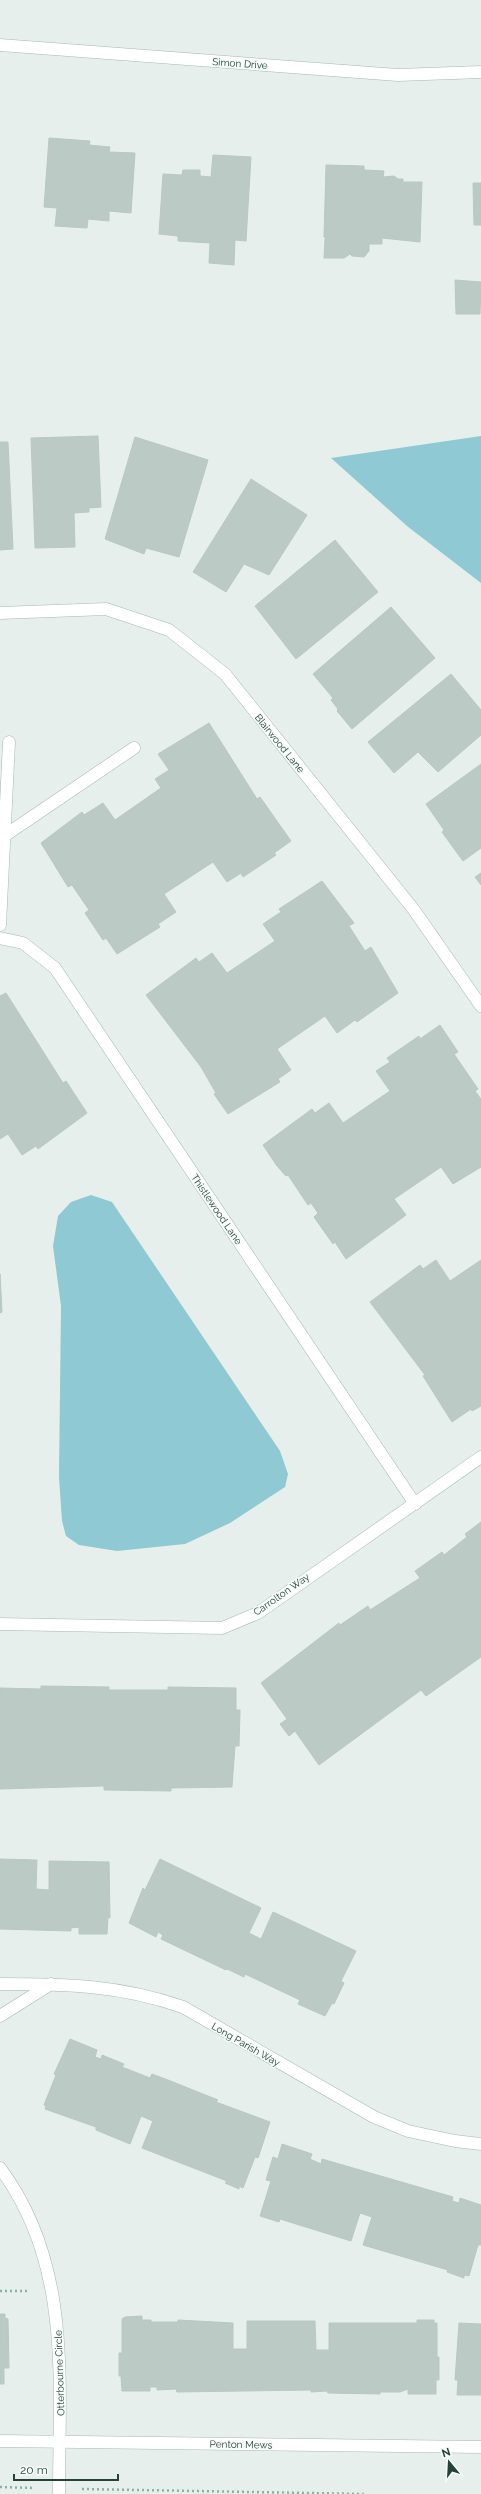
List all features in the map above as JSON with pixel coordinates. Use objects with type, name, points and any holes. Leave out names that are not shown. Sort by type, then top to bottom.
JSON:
[{"type":"street","name":"Simon Drive","points":[[0,45],[398,75],[481,72]]},
{"type":"street","name":"Blairwood Lane","points":[[0,614],[106,609],[169,630],[226,674],[414,910],[481,1006]]},
{"type":"street","points":[[0,926],[9,742]]},
{"type":"street","points":[[4,836],[134,748]]},
{"type":"street","name":"Thistlewood Lane","points":[[0,938],[23,943],[55,968],[415,1504]]},
{"type":"street","name":"Carrolton Way","points":[[0,1624],[222,1628],[258,1613],[299,1582],[415,1504],[481,1457]]},
{"type":"street","name":"Long Parish Way","points":[[0,1984],[51,1984],[117,1989],[149,1995],[183,2007],[374,2117],[408,2131],[456,2141],[481,2144]]},
{"type":"street","points":[[0,2016],[51,1984]]},
{"type":"street","name":"Otterbourne Circle","points":[[0,2168],[26,2211],[43,2252],[52,2290],[60,2343],[59,2491]]},
{"type":"street","name":"Penton Mews","points":[[0,2441],[481,2447]]},
{"type":"path","points":[[0,2488],[59,2491],[366,2494]]},
{"type":"water","points":[[481,436],[481,583],[407,526],[331,458]]},
{"type":"water","points":[[91,1195],[112,1202],[280,1451],[288,1474],[285,1487],[230,1523],[185,1544],[117,1551],[79,1545],[66,1536],[62,1521],[59,1477],[61,1306],[53,1246],[58,1216],[71,1202]]},
{"type":"building","points":[[49,138],[90,141],[89,145],[110,147],[109,152],[135,153],[131,213],[109,211],[109,221],[88,219],[87,228],[55,226],[57,208],[44,207]]},
{"type":"building","points":[[213,155],[251,157],[246,241],[235,240],[234,265],[209,263],[210,243],[178,241],[178,236],[159,234],[163,174],[182,175],[183,170],[200,170],[200,176],[211,177]]},
{"type":"building","points":[[326,165],[364,166],[364,170],[384,171],[383,177],[394,176],[398,179],[403,179],[403,182],[422,182],[420,242],[382,238],[382,244],[369,244],[369,251],[364,257],[352,256],[350,254],[344,258],[324,258],[326,239],[324,237]]},
{"type":"building","points":[[473,183],[481,183],[481,225],[474,225]]},
{"type":"building","points":[[455,280],[481,282],[480,314],[456,314]]},
{"type":"building","points":[[98,436],[101,507],[89,508],[89,512],[74,513],[75,547],[35,548],[31,438]]},
{"type":"building","points":[[135,437],[208,460],[179,557],[146,548],[144,554],[105,539]]},
{"type":"building","points":[[0,442],[8,442],[13,549],[0,550]]},
{"type":"building","points":[[251,479],[307,515],[269,575],[244,564],[226,592],[193,572]]},
{"type":"building","points":[[335,540],[378,592],[296,659],[255,606]]},
{"type":"building","points":[[391,607],[435,658],[352,729],[337,711],[338,709],[331,700],[333,698],[313,674]]},
{"type":"building","points":[[451,674],[481,710],[481,735],[438,772],[418,752],[394,773],[368,742]]},
{"type":"building","points":[[209,723],[257,799],[260,797],[291,841],[274,853],[276,855],[243,877],[241,873],[227,882],[213,862],[164,894],[176,912],[158,924],[160,927],[117,954],[106,938],[103,940],[85,913],[89,910],[72,885],[68,887],[41,843],[82,812],[84,815],[103,803],[115,820],[161,788],[155,779],[169,770],[158,754]]},
{"type":"building","points":[[481,764],[481,848],[463,861],[442,832],[444,830],[426,804]]},
{"type":"building","points":[[481,873],[481,885],[475,877]]},
{"type":"building","points":[[322,881],[354,923],[349,926],[365,951],[371,947],[398,993],[357,1022],[355,1020],[337,1033],[325,1016],[277,1049],[291,1070],[278,1079],[280,1082],[228,1114],[214,1094],[216,1093],[201,1067],[146,995],[196,958],[199,962],[212,953],[227,973],[275,941],[263,924],[281,912],[279,909]]},
{"type":"building","points":[[6,993],[63,1083],[66,1081],[87,1113],[38,1149],[36,1146],[22,1155],[8,1134],[0,1139],[0,996]]},
{"type":"building","points":[[440,1025],[458,1052],[454,1054],[478,1089],[475,1091],[481,1099],[481,1167],[453,1184],[441,1167],[394,1199],[406,1215],[346,1259],[335,1242],[333,1244],[314,1217],[318,1213],[311,1203],[308,1205],[288,1175],[286,1176],[277,1166],[263,1145],[312,1109],[315,1113],[329,1103],[343,1123],[390,1091],[376,1071],[390,1062],[387,1058],[419,1036],[420,1039]]},
{"type":"building","points":[[436,1260],[450,1281],[481,1260],[481,1406],[472,1411],[471,1409],[452,1422],[423,1376],[425,1375],[370,1302],[420,1265],[423,1269]]},
{"type":"building","points":[[0,1274],[2,1312],[0,1313]]},
{"type":"building","points":[[481,1522],[481,1657],[426,1696],[421,1690],[319,1765],[295,1731],[289,1736],[280,1724],[287,1719],[261,1683],[339,1623],[340,1625],[368,1606],[370,1610],[420,1578],[415,1571],[442,1552],[444,1555],[467,1537],[465,1534]]},
{"type":"building","points":[[41,1686],[109,1687],[109,1690],[168,1690],[168,1687],[236,1688],[236,1710],[240,1710],[239,1746],[235,1746],[232,1787],[171,1788],[171,1791],[104,1790],[104,1786],[0,1789],[0,1688],[41,1689]]},
{"type":"building","points":[[0,1859],[37,1860],[36,1889],[49,1890],[49,1861],[109,1862],[110,1918],[108,1917],[107,1934],[79,1934],[79,1927],[71,1928],[71,1931],[0,1929]]},
{"type":"building","points":[[160,1859],[261,1908],[249,1933],[261,1939],[273,1912],[356,1951],[341,1981],[344,1983],[334,2004],[332,2003],[325,2016],[298,2004],[300,2000],[245,1974],[244,1977],[227,1969],[226,1970],[161,1939],[163,1935],[158,1932],[156,1937],[129,1923],[143,1888],[145,1890]]},
{"type":"building","points":[[70,2039],[97,2050],[95,2057],[101,2059],[102,2055],[124,2064],[122,2067],[150,2078],[152,2074],[218,2100],[216,2102],[270,2122],[258,2158],[255,2157],[243,2188],[239,2186],[239,2189],[225,2183],[227,2181],[142,2148],[153,2121],[141,2116],[130,2144],[96,2130],[96,2127],[45,2109],[46,2106],[44,2105],[56,2075],[54,2074]]},
{"type":"building","points":[[282,2144],[312,2154],[310,2159],[321,2164],[322,2159],[453,2197],[452,2201],[459,2203],[460,2198],[481,2205],[481,2245],[478,2245],[469,2276],[464,2275],[464,2278],[447,2272],[448,2270],[363,2245],[372,2217],[360,2213],[351,2241],[280,2219],[279,2222],[260,2216],[271,2181],[266,2180],[273,2157],[278,2159]]},
{"type":"building","points":[[0,2314],[5,2314],[5,2318],[8,2319],[9,2368],[4,2368],[4,2384],[0,2384]]},
{"type":"building","points":[[142,2316],[142,2320],[151,2320],[151,2322],[178,2322],[178,2320],[233,2323],[233,2349],[247,2349],[247,2321],[315,2321],[316,2350],[329,2350],[329,2323],[417,2323],[417,2320],[434,2320],[434,2323],[437,2323],[437,2357],[439,2357],[439,2380],[436,2380],[436,2394],[408,2394],[408,2389],[400,2392],[380,2392],[380,2394],[328,2393],[327,2391],[311,2392],[311,2390],[177,2392],[176,2389],[157,2390],[157,2387],[150,2387],[150,2391],[122,2391],[121,2376],[119,2376],[119,2353],[122,2353],[122,2319],[125,2317]]},
{"type":"building","points":[[459,2323],[481,2324],[481,2395],[457,2395],[458,2380],[455,2380]]}]
